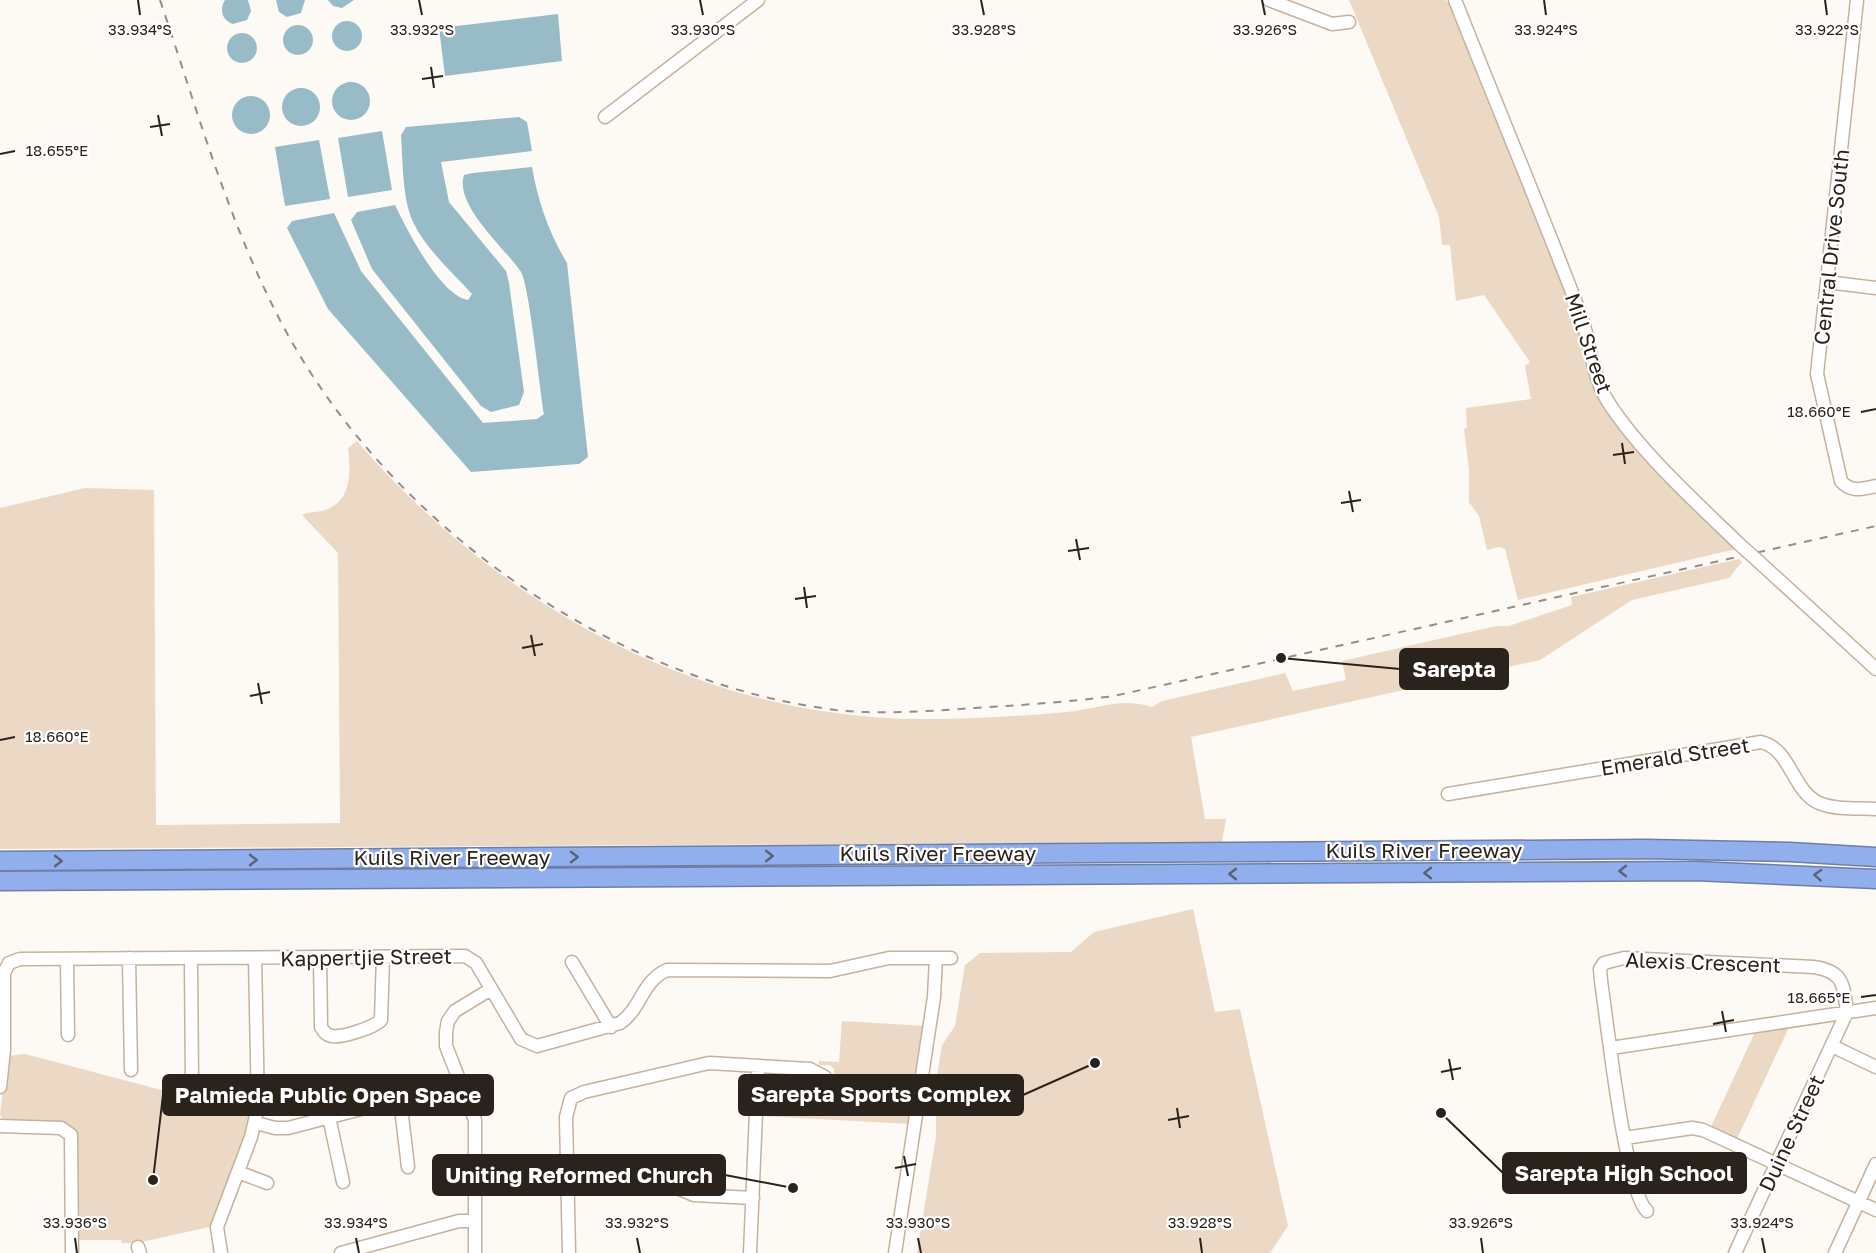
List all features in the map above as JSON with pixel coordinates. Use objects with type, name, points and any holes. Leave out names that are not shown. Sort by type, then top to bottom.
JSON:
[{"type":"highway","name":"Kuils River Freeway","points":[[0,861],[1646,849],[1790,852],[1876,857]]},
{"type":"highway","name":"Kuils River Freeway","points":[[0,881],[1672,871],[1785,873],[1876,879]]},
{"type":"street","points":[[605,117],[758,0]]},
{"type":"street","points":[[1269,0],[1332,24],[1349,22]]},
{"type":"street","name":"Mill Street","points":[[1455,0],[1580,313],[1596,376],[1607,399],[1677,482],[1756,560],[1876,669]]},
{"type":"street","name":"Central Drive South","points":[[1857,0],[1818,378],[1839,476],[1849,488],[1858,490],[1876,486]]},
{"type":"street","points":[[1827,282],[1876,288]]},
{"type":"street","name":"Emerald Street","points":[[1448,794],[1761,742],[1777,751],[1806,793],[1817,802],[1828,806],[1876,809]]},
{"type":"street","name":"Kappertjie Street","points":[[0,1087],[3,982],[9,963],[25,958],[465,956],[476,963],[521,1039],[530,1045],[541,1046],[611,1027],[628,1016],[648,983],[667,970],[830,971],[889,958],[951,958]]},
{"type":"street","points":[[320,957],[321,1024],[326,1034],[334,1036],[375,1026],[381,1020],[383,957]]},
{"type":"street","points":[[129,958],[131,1070]]},
{"type":"street","points":[[221,1253],[217,1227],[256,1123],[258,1095],[255,958]]},
{"type":"street","points":[[895,1253],[934,997],[936,958]]},
{"type":"street","points":[[67,959],[68,1035]]},
{"type":"street","points":[[192,959],[192,1084]]},
{"type":"street","name":"Alexis Crescent","points":[[1647,1211],[1642,1206],[1633,1186],[1600,969],[1604,963],[1612,959],[1826,969],[1835,972],[1841,980],[1847,1012]]},
{"type":"street","points":[[572,962],[611,1027]]},
{"type":"street","points":[[475,1253],[475,1120],[446,1046],[448,1021],[455,1011],[491,989]]},
{"type":"street","points":[[1611,1048],[1876,1008]]},
{"type":"street","name":"Duine Street","points":[[1735,1253],[1847,1012]]},
{"type":"street","points":[[1832,1046],[1876,1067]]},
{"type":"street","points":[[568,1253],[566,1117],[571,1098],[584,1092],[703,1064],[810,1069],[825,1077]]},
{"type":"street","points":[[750,1253],[758,1066]]},
{"type":"street","points":[[256,1123],[280,1129],[461,1083]]},
{"type":"street","points":[[400,1099],[408,1167]]},
{"type":"street","points":[[328,1118],[343,1182]]},
{"type":"street","points":[[0,1126],[61,1128],[71,1135],[72,1253]]},
{"type":"street","points":[[1625,1138],[1698,1128],[1876,1210]]},
{"type":"street","points":[[1835,1253],[1876,1164]]},
{"type":"street","points":[[238,1172],[267,1183]]},
{"type":"street","points":[[677,1188],[694,1195],[753,1198]]},
{"type":"street","points":[[341,1253],[459,1221],[475,1221]]},
{"type":"shaded area","points":[[1349,0],[1445,0],[1450,4],[1576,319],[1597,393],[1614,420],[1736,549],[1518,600],[1505,549],[1499,547],[1487,550],[1479,516],[1469,502],[1469,470],[1464,429],[1467,428],[1466,408],[1531,399],[1525,366],[1530,362],[1484,295],[1456,301],[1450,245],[1442,245],[1439,217]]},
{"type":"shaded area","points":[[357,441],[413,501],[475,555],[542,603],[614,643],[689,676],[768,700],[848,715],[931,719],[1067,712],[1119,703],[1152,707],[1162,701],[1285,673],[1293,691],[1346,680],[1342,661],[1496,626],[1509,626],[1572,605],[1571,597],[1739,559],[1742,562],[1729,578],[1632,600],[1540,660],[1191,737],[1205,819],[1226,819],[1222,842],[0,849],[0,508],[85,488],[154,490],[156,825],[340,823],[338,553],[302,515],[325,510],[340,500],[348,484],[348,448]]},
{"type":"shaded area","points":[[1193,909],[1215,1012],[1240,1009],[1288,1226],[1270,1253],[917,1253],[936,1136],[936,1082],[942,1045],[955,1026],[965,965],[980,953],[1071,952],[1094,932]]},
{"type":"shaded area","points":[[842,1021],[926,1026],[910,1124],[760,1116],[762,1077],[770,1071],[806,1073],[820,1085],[834,1087],[834,1069],[830,1065],[819,1065],[819,1061],[839,1062]]},
{"type":"shaded area","points":[[1790,1025],[1736,1141],[1710,1129],[1756,1030]]},
{"type":"shaded area","points":[[25,1054],[253,1114],[214,1226],[137,1243],[122,1243],[121,1240],[75,1240],[75,1137],[4,1121],[0,1115],[7,1056]]},
{"type":"water","points":[[225,0],[248,0],[251,11],[247,20],[233,24],[226,20],[222,11]]},
{"type":"water","points":[[276,0],[305,0],[301,13],[287,17],[279,12]]},
{"type":"water","points":[[328,0],[354,0],[342,8],[333,6]]},
{"type":"water","points":[[558,14],[562,61],[445,76],[439,28]]},
{"type":"water","points":[[347,21],[358,25],[362,36],[358,47],[347,51],[336,47],[332,36],[336,25]]},
{"type":"water","points":[[298,25],[304,26],[312,34],[312,46],[304,54],[298,55],[292,54],[284,46],[283,40],[284,34],[292,26]]},
{"type":"water","points":[[242,33],[248,34],[256,42],[256,54],[248,62],[242,63],[236,62],[228,54],[227,48],[228,42],[236,34]]},
{"type":"water","points":[[351,82],[364,88],[370,101],[364,114],[351,120],[338,114],[332,101],[338,88]]},
{"type":"water","points":[[301,88],[314,94],[320,107],[314,120],[301,126],[288,120],[282,107],[288,94]]},
{"type":"water","points":[[251,96],[264,102],[270,115],[264,128],[251,134],[238,128],[232,115],[238,102]]},
{"type":"water","points":[[519,117],[527,122],[532,151],[441,162],[449,202],[506,271],[509,283],[524,392],[519,405],[491,412],[481,406],[372,269],[351,220],[357,212],[395,205],[425,260],[446,287],[457,296],[468,300],[472,294],[432,251],[413,222],[405,191],[401,135],[406,127]]},
{"type":"water","points":[[382,131],[392,190],[348,197],[338,138]]},
{"type":"water","points":[[319,140],[330,199],[285,206],[275,147]]},
{"type":"water","points":[[532,167],[545,217],[567,263],[588,457],[579,464],[471,472],[328,309],[287,228],[292,221],[334,213],[361,271],[483,423],[537,419],[544,414],[524,281],[514,262],[473,213],[463,187],[464,175]]},
{"type":"railway","points":[[160,0],[229,205],[263,285],[282,324],[327,397],[381,464],[444,526],[514,581],[590,628],[669,666],[752,694],[836,710],[888,712],[1028,704],[1114,696],[1876,526]]},
{"type":"place","name":"Sarepta","points":[[1281,658]]},
{"type":"place","name":"Sarepta Sports Complex","points":[[1095,1063]]},
{"type":"place","name":"Sarepta High School","points":[[1441,1113]]},
{"type":"place","name":"Palmieda Public Open Space","points":[[153,1180]]},
{"type":"place","name":"Uniting Reformed Church","points":[[793,1188]]}]
